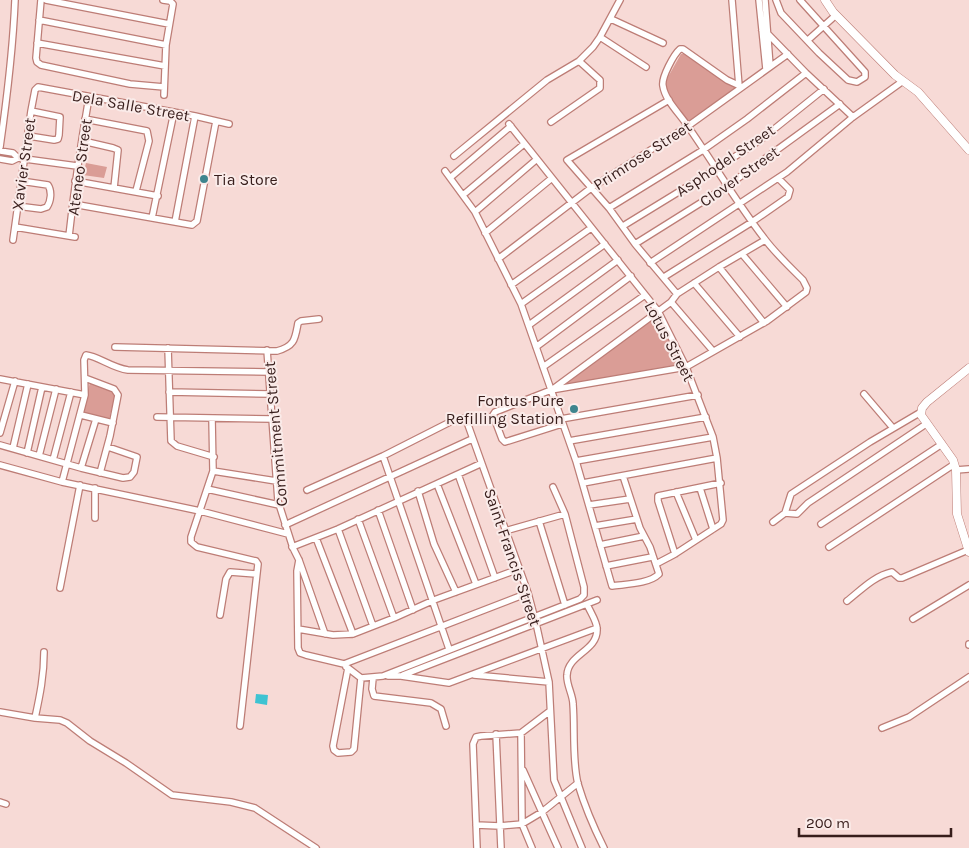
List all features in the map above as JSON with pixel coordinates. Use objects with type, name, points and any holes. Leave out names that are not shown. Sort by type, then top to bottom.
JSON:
[{"type":"street","points":[[0,147],[11,66],[15,0]]},
{"type":"street","points":[[41,0],[37,62],[115,81],[164,86]]},
{"type":"street","points":[[46,0],[169,24]]},
{"type":"street","points":[[164,0],[170,1],[173,4],[166,45],[164,95]]},
{"type":"street","points":[[454,156],[547,80],[578,60],[600,38],[620,0]]},
{"type":"street","points":[[732,0],[739,86]]},
{"type":"street","points":[[758,0],[768,68]]},
{"type":"street","points":[[765,0],[768,68]]},
{"type":"street","points":[[776,0],[781,13],[848,80],[856,82],[862,80],[865,77],[865,72],[800,0]]},
{"type":"street","points":[[825,0],[836,15],[895,75],[918,92],[969,150]]},
{"type":"street","points":[[808,40],[836,15]]},
{"type":"street","points":[[611,19],[663,43]]},
{"type":"street","points":[[39,20],[166,45]]},
{"type":"street","points":[[762,30],[853,116]]},
{"type":"street","points":[[600,38],[646,67]]},
{"type":"street","points":[[37,43],[165,66]]},
{"type":"street","points":[[698,395],[561,422],[505,442],[502,440],[493,417],[495,412],[551,390],[686,367],[764,323],[806,292],[806,284],[765,240],[726,187],[688,126],[669,100],[663,90],[662,83],[676,53],[680,49],[739,86]]},
{"type":"street","name":"Primrose Street","points":[[498,259],[591,188],[688,126],[739,86],[788,54]]},
{"type":"street","points":[[551,122],[600,88],[600,80],[578,60]]},
{"type":"street","points":[[609,208],[703,150],[747,119],[806,73]]},
{"type":"street","points":[[650,263],[778,178],[853,116],[903,81]]},
{"type":"street","name":"Dela Salle Street","points":[[35,90],[38,87],[229,124]]},
{"type":"street","name":"Asphodel Street","points":[[623,226],[763,138],[824,89]]},
{"type":"street","name":"Xavier Street","points":[[13,240],[21,181],[21,158],[29,136],[35,90]]},
{"type":"street","name":"Ateneo Street","points":[[15,227],[72,237],[77,166],[83,141],[89,97]]},
{"type":"street","points":[[669,100],[568,159],[568,162],[609,208],[650,263],[677,294]]},
{"type":"street","name":"Clover Street","points":[[635,244],[726,187],[840,104]]},
{"type":"street","points":[[29,136],[54,140],[58,139],[59,134],[60,117],[31,110]]},
{"type":"street","points":[[152,218],[174,112]]},
{"type":"street","points":[[175,222],[195,116]]},
{"type":"street","points":[[85,119],[147,131],[149,133],[136,191]]},
{"type":"street","points":[[73,204],[192,225],[197,221],[216,121]]},
{"type":"street","name":"Lotus Street","points":[[451,177],[510,125],[658,311],[686,367],[713,437],[724,520],[713,529]]},
{"type":"street","points":[[83,141],[118,150],[114,188]]},
{"type":"street","points":[[463,195],[524,144]]},
{"type":"street","points":[[0,151],[13,153],[21,158],[77,166]]},
{"type":"street","points":[[0,159],[12,161],[21,158]]},
{"type":"street","points":[[475,212],[538,159]]},
{"type":"street","points":[[445,171],[475,212],[521,304],[576,461],[612,586],[647,580],[660,574],[637,519],[624,476]]},
{"type":"street","points":[[485,233],[552,178]]},
{"type":"street","points":[[664,277],[752,222],[791,194],[790,190],[778,178]]},
{"type":"street","points":[[17,206],[41,209],[47,207],[50,202],[48,185],[21,181]]},
{"type":"street","points":[[76,181],[158,196]]},
{"type":"street","points":[[511,285],[591,228]]},
{"type":"street","points":[[551,390],[671,302],[677,294],[765,240]]},
{"type":"street","points":[[521,304],[605,244]]},
{"type":"street","points":[[742,254],[788,307]]},
{"type":"street","points":[[529,325],[618,260]]},
{"type":"street","points":[[719,267],[764,323]]},
{"type":"street","points":[[536,347],[631,276]]},
{"type":"street","points":[[694,283],[740,337]]},
{"type":"street","points":[[544,367],[645,295]]},
{"type":"street","points":[[671,302],[713,351]]},
{"type":"street","points":[[115,347],[277,351],[286,349],[296,336],[298,323],[319,319]]},
{"type":"street","points":[[168,348],[170,437],[172,443],[214,457]]},
{"type":"street","name":"Commitment Street","points":[[267,350],[279,505],[292,547],[325,634]]},
{"type":"street","points":[[62,482],[85,395],[84,360],[86,355],[122,369],[269,372]]},
{"type":"street","points":[[773,522],[785,513],[790,494],[892,428],[921,412],[928,402],[969,368]]},
{"type":"street","points":[[86,378],[114,389],[118,393],[108,447],[100,473]]},
{"type":"street","points":[[0,379],[85,395]]},
{"type":"street","points":[[0,434],[15,382]]},
{"type":"street","points":[[13,448],[28,384]]},
{"type":"street","points":[[27,453],[42,387]]},
{"type":"street","points":[[39,456],[56,389]]},
{"type":"street","points":[[53,460],[71,392]]},
{"type":"street","points":[[169,392],[270,394]]},
{"type":"street","points":[[864,394],[892,428]]},
{"type":"street","points":[[848,601],[868,584],[884,574],[892,572],[899,578],[902,578],[969,551],[957,514],[958,482],[955,467],[942,444],[921,417],[921,412]]},
{"type":"street","points":[[81,415],[113,423]]},
{"type":"street","points":[[157,417],[272,419]]},
{"type":"street","points":[[569,442],[706,417]]},
{"type":"street","points":[[212,418],[213,471],[191,537],[192,544],[197,547],[256,561],[258,564],[240,726]]},
{"type":"street","name":"Saint Francis Street","points":[[383,456],[460,418],[464,418],[467,422],[480,464],[528,592],[536,620],[549,682],[552,772],[582,848]]},
{"type":"street","points":[[81,468],[96,419]]},
{"type":"street","points":[[785,513],[797,514],[814,498],[926,424]]},
{"type":"street","points":[[576,461],[713,437]]},
{"type":"street","points":[[285,524],[472,439]]},
{"type":"street","points":[[822,524],[942,444]]},
{"type":"street","points":[[0,445],[100,473],[123,478],[130,477],[134,472],[137,457],[108,447]]},
{"type":"street","points":[[307,490],[383,456],[450,649]]},
{"type":"street","points":[[583,483],[717,458]]},
{"type":"street","points":[[292,547],[338,529],[480,464]]},
{"type":"street","points":[[0,465],[62,482],[200,510],[288,534]]},
{"type":"street","points":[[829,547],[955,467],[969,469]]},
{"type":"street","points":[[213,471],[276,481]]},
{"type":"street","points":[[458,474],[495,578]]},
{"type":"street","points":[[675,554],[658,498],[661,494],[720,483]]},
{"type":"street","points":[[437,484],[476,584]]},
{"type":"street","points":[[60,588],[80,485]]},
{"type":"street","points":[[401,676],[536,620],[580,599],[584,594],[584,587],[565,514],[553,487]]},
{"type":"street","points":[[95,488],[95,518]]},
{"type":"street","points":[[207,488],[279,505]]},
{"type":"street","points":[[656,564],[713,529],[700,488]]},
{"type":"street","points":[[418,491],[434,544],[456,592]]},
{"type":"street","points":[[676,492],[696,540]]},
{"type":"street","points":[[589,505],[630,499]]},
{"type":"street","points":[[378,510],[413,610]]},
{"type":"street","points":[[505,531],[565,514]]},
{"type":"street","points":[[358,519],[394,618]]},
{"type":"street","points":[[595,526],[637,519]]},
{"type":"street","points":[[539,521],[564,605]]},
{"type":"street","points":[[338,529],[373,626]]},
{"type":"street","points":[[600,545],[644,536]]},
{"type":"street","points":[[316,538],[353,634]]},
{"type":"street","points":[[606,566],[652,557]]},
{"type":"street","points":[[298,560],[298,648],[300,653],[346,666],[361,678],[401,676],[449,683],[597,628]]},
{"type":"street","points":[[298,629],[338,636],[353,634],[434,600],[519,569]]},
{"type":"street","points":[[220,615],[226,579],[230,572],[256,574]]},
{"type":"street","points":[[913,619],[969,585]]},
{"type":"street","points":[[346,666],[528,592]]},
{"type":"street","points":[[384,676],[450,649],[598,600]]},
{"type":"street","points":[[587,604],[597,628],[594,641],[591,646],[576,657],[566,675],[573,701],[578,784],[604,848]]},
{"type":"street","points":[[34,718],[44,672],[44,652]]},
{"type":"street","points":[[346,666],[333,746],[335,752],[338,753],[351,752],[354,749],[361,678]]},
{"type":"street","points":[[470,675],[549,682]]},
{"type":"street","points":[[882,728],[909,717],[969,677]]},
{"type":"street","points":[[373,678],[372,689],[374,696],[431,703],[441,709],[446,726]]},
{"type":"street","points":[[477,848],[472,744],[476,737],[521,733],[550,711]]},
{"type":"street","points":[[0,712],[34,718],[54,719],[67,723],[96,745],[172,795],[231,802],[255,808],[316,848]]},
{"type":"street","points":[[521,733],[522,824],[532,848]]},
{"type":"street","points":[[496,734],[502,848]]},
{"type":"street","points":[[521,767],[558,848]]},
{"type":"street","points":[[476,825],[500,826],[522,824],[542,812],[560,796],[578,784]]},
{"type":"street","points":[[502,839],[506,848]]},
{"type":"shaded area","points":[[681,54],[684,54],[725,81],[736,85],[737,88],[688,124],[666,95],[664,84]]},
{"type":"shaded area","points":[[86,163],[107,167],[104,178],[83,175]]},
{"type":"shaded area","points":[[657,314],[682,365],[561,386]]},
{"type":"shaded area","points":[[90,382],[116,391],[109,420],[83,412]]},
{"type":"water","points":[[256,694],[268,695],[267,705],[255,703]]},
{"type":"place","name":"Tia Store","points":[[204,179]]},
{"type":"place","name":"Fontus Pure Refilling Station","points":[[574,409]]}]
